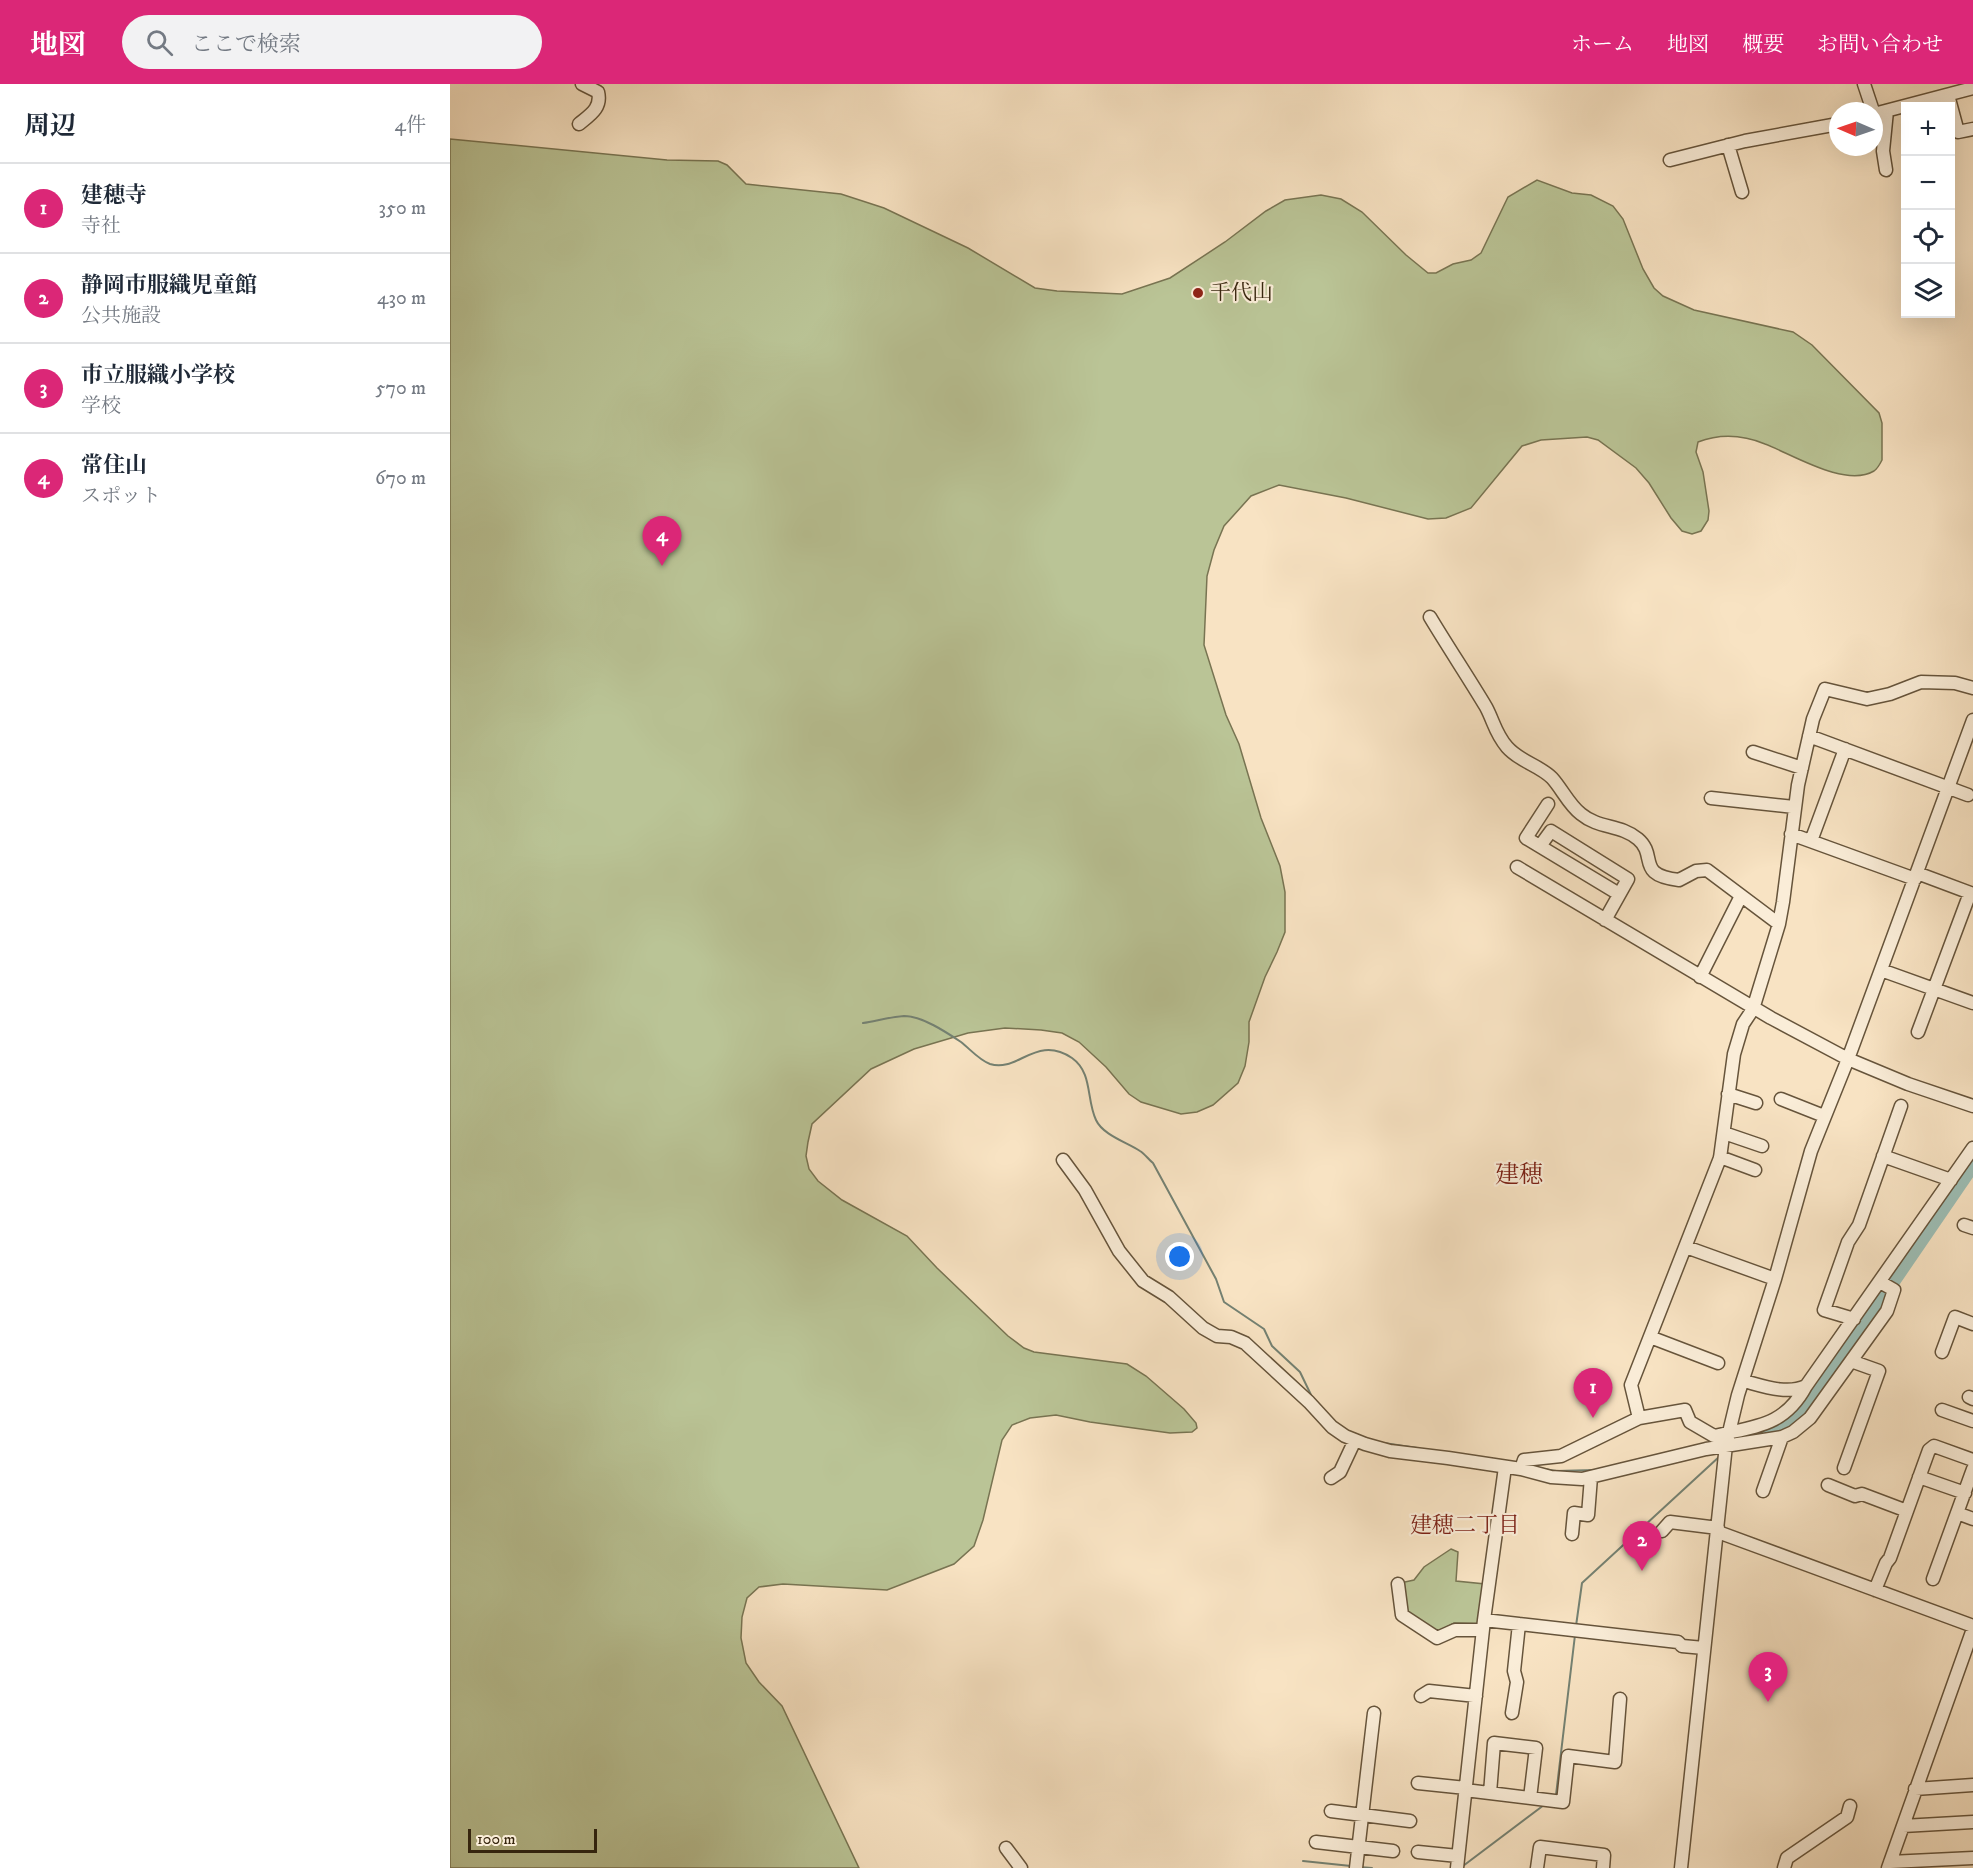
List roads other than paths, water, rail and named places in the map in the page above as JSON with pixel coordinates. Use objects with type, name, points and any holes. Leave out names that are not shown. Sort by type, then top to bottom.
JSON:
[{"type":"street","points":[[579,124],[599,107],[600,100],[598,92],[582,84]]},
{"type":"street","points":[[1864,84],[1871,102]]},
{"type":"street","points":[[1883,111],[1973,88]]},
{"type":"street","points":[[1941,96],[1959,132],[1973,129]]},
{"type":"street","points":[[1670,160],[1728,145],[1829,126]]},
{"type":"street","points":[[1728,145],[1742,192]]},
{"type":"street","points":[[1883,151],[1886,170]]},
{"type":"street","points":[[1430,617],[1487,709],[1496,733],[1502,741],[1518,758],[1550,776],[1578,813],[1601,825],[1625,830],[1640,841],[1654,873],[1679,880],[1696,871],[1707,870],[1779,924]]},
{"type":"street","points":[[1639,1418],[1631,1385],[1720,1157],[1738,1038],[1743,1024],[1753,1009],[1779,924],[1794,807],[1816,708],[1825,689],[1867,699],[1890,694],[1922,682],[1955,683],[1973,688]]},
{"type":"street","points":[[1681,1868],[1728,1438],[1738,1395],[1811,1151],[1848,1059],[1973,720]]},
{"type":"street","points":[[1809,736],[1968,795]]},
{"type":"street","points":[[1811,841],[1845,749]]},
{"type":"street","points":[[1753,752],[1802,768]]},
{"type":"street","points":[[1711,798],[1794,807]]},
{"type":"street","points":[[1548,804],[1526,838],[1619,894]]},
{"type":"street","points":[[1540,846],[1551,831],[1628,879],[1605,920]]},
{"type":"street","points":[[1791,834],[1971,894],[1918,1032]]},
{"type":"street","points":[[1517,867],[1753,1009],[1848,1059],[1908,1084],[1973,1106]]},
{"type":"street","points":[[1700,977],[1740,896]]},
{"type":"street","points":[[1881,970],[1973,1003]]},
{"type":"street","points":[[1728,1094],[1756,1103]]},
{"type":"street","points":[[1781,1099],[1824,1116]]},
{"type":"street","points":[[1854,1319],[1824,1310],[1848,1242],[1859,1225],[1900,1106]]},
{"type":"street","points":[[1724,1133],[1762,1146]]},
{"type":"street","points":[[1063,1160],[1085,1190],[1119,1251],[1143,1281],[1169,1297],[1203,1328],[1217,1336],[1231,1337],[1245,1343],[1309,1402],[1332,1427],[1355,1440],[1390,1451],[1521,1469],[1551,1477],[1582,1479],[1728,1438],[1786,1414],[1973,1148]]},
{"type":"street","points":[[1882,1156],[1951,1180]]},
{"type":"street","points":[[1720,1157],[1755,1170]]},
{"type":"street","points":[[1686,1247],[1774,1280]]},
{"type":"street","points":[[1521,1469],[1524,1460],[1567,1454],[1639,1418],[1685,1410],[1690,1422],[1714,1436],[1782,1437],[1793,1432],[1810,1418],[1887,1311],[1894,1290],[1880,1282]]},
{"type":"street","points":[[1942,1352],[1955,1317],[1973,1324]]},
{"type":"street","points":[[1650,1337],[1718,1363]]},
{"type":"street","points":[[1844,1468],[1879,1371],[1851,1361]]},
{"type":"street","points":[[1744,1381],[1767,1388],[1798,1390],[1806,1386]]},
{"type":"street","points":[[1942,1410],[1973,1422]]},
{"type":"street","points":[[1763,1491],[1782,1437]]},
{"type":"street","points":[[1331,1478],[1340,1472],[1355,1440]]},
{"type":"street","points":[[1875,1590],[1890,1558],[1929,1450],[1934,1446],[1973,1460]]},
{"type":"street","points":[[1418,1852],[1457,1862],[1505,1467]]},
{"type":"street","points":[[1933,1579],[1973,1470]]},
{"type":"street","points":[[1572,1534],[1574,1513],[1588,1515],[1591,1477]]},
{"type":"street","points":[[1919,1477],[1965,1493]]},
{"type":"street","points":[[1828,1485],[1855,1496],[1863,1494],[1907,1511]]},
{"type":"street","points":[[1957,1513],[1973,1519]]},
{"type":"street","points":[[1662,1531],[1671,1522],[1718,1530],[1973,1627],[1889,1865],[1973,1858]]},
{"type":"street","points":[[1398,1584],[1402,1615],[1437,1638],[1455,1630],[1484,1625],[1519,1624],[1678,1642],[1682,1646],[1704,1648]]},
{"type":"street","points":[[1512,1713],[1517,1682],[1514,1671],[1519,1624]]},
{"type":"street","points":[[1421,1696],[1430,1691],[1476,1696]]},
{"type":"street","points":[[1418,1783],[1563,1802],[1568,1756],[1615,1762],[1620,1699]]},
{"type":"street","points":[[1356,1868],[1374,1713]]},
{"type":"street","points":[[1490,1793],[1494,1743],[1536,1748],[1530,1798]]},
{"type":"street","points":[[1916,1789],[1973,1785]]},
{"type":"street","points":[[1784,1868],[1787,1858],[1846,1817],[1850,1806]]},
{"type":"street","points":[[1330,1811],[1410,1821]]},
{"type":"street","points":[[1903,1826],[1973,1822]]},
{"type":"street","points":[[1316,1842],[1393,1851]]},
{"type":"street","points":[[1537,1868],[1540,1847],[1604,1854],[1604,1868]]},
{"type":"street","points":[[1006,1848],[1021,1868]]},
{"type":"waterway","points":[[863,1023],[904,1016],[918,1019],[934,1025],[990,1064],[1010,1063],[1048,1050],[1072,1058],[1083,1071],[1093,1112],[1099,1125],[1109,1134],[1142,1152],[1153,1163],[1216,1279],[1224,1302],[1264,1329],[1272,1346],[1300,1372],[1313,1399]]},
{"type":"waterway","points":[[1738,1438],[1775,1426],[1808,1405],[1973,1164]]},
{"type":"waterway","points":[[1331,1418],[1340,1426]]},
{"type":"waterway","points":[[1384,1443],[1417,1448]]},
{"type":"waterway","points":[[1576,1626],[1582,1583],[1720,1456]]},
{"type":"waterway","points":[[1538,1468],[1556,1471],[1595,1470]]},
{"type":"waterway","points":[[1556,1795],[1575,1635]]},
{"type":"waterway","points":[[1463,1866],[1544,1805]]},
{"type":"waterway","points":[[1303,1861],[1351,1866]]},
{"type":"waterway","points":[[1359,1867],[1372,1868]]},
{"type":"place","name":"千代山","points":[[1198,293]]},
{"type":"place","name":"常住山","points":[[662,566]]},
{"type":"place","name":"建穂寺","points":[[1593,1418]]},
{"type":"place","name":"静岡市服織児童館","points":[[1642,1571]]},
{"type":"place","name":"市立服織小学校","points":[[1768,1702]]},
{"type":"district","name":"建穂","points":[[1519,1175]]},
{"type":"district","name":"建穂二丁目","points":[[1465,1525]]}]
